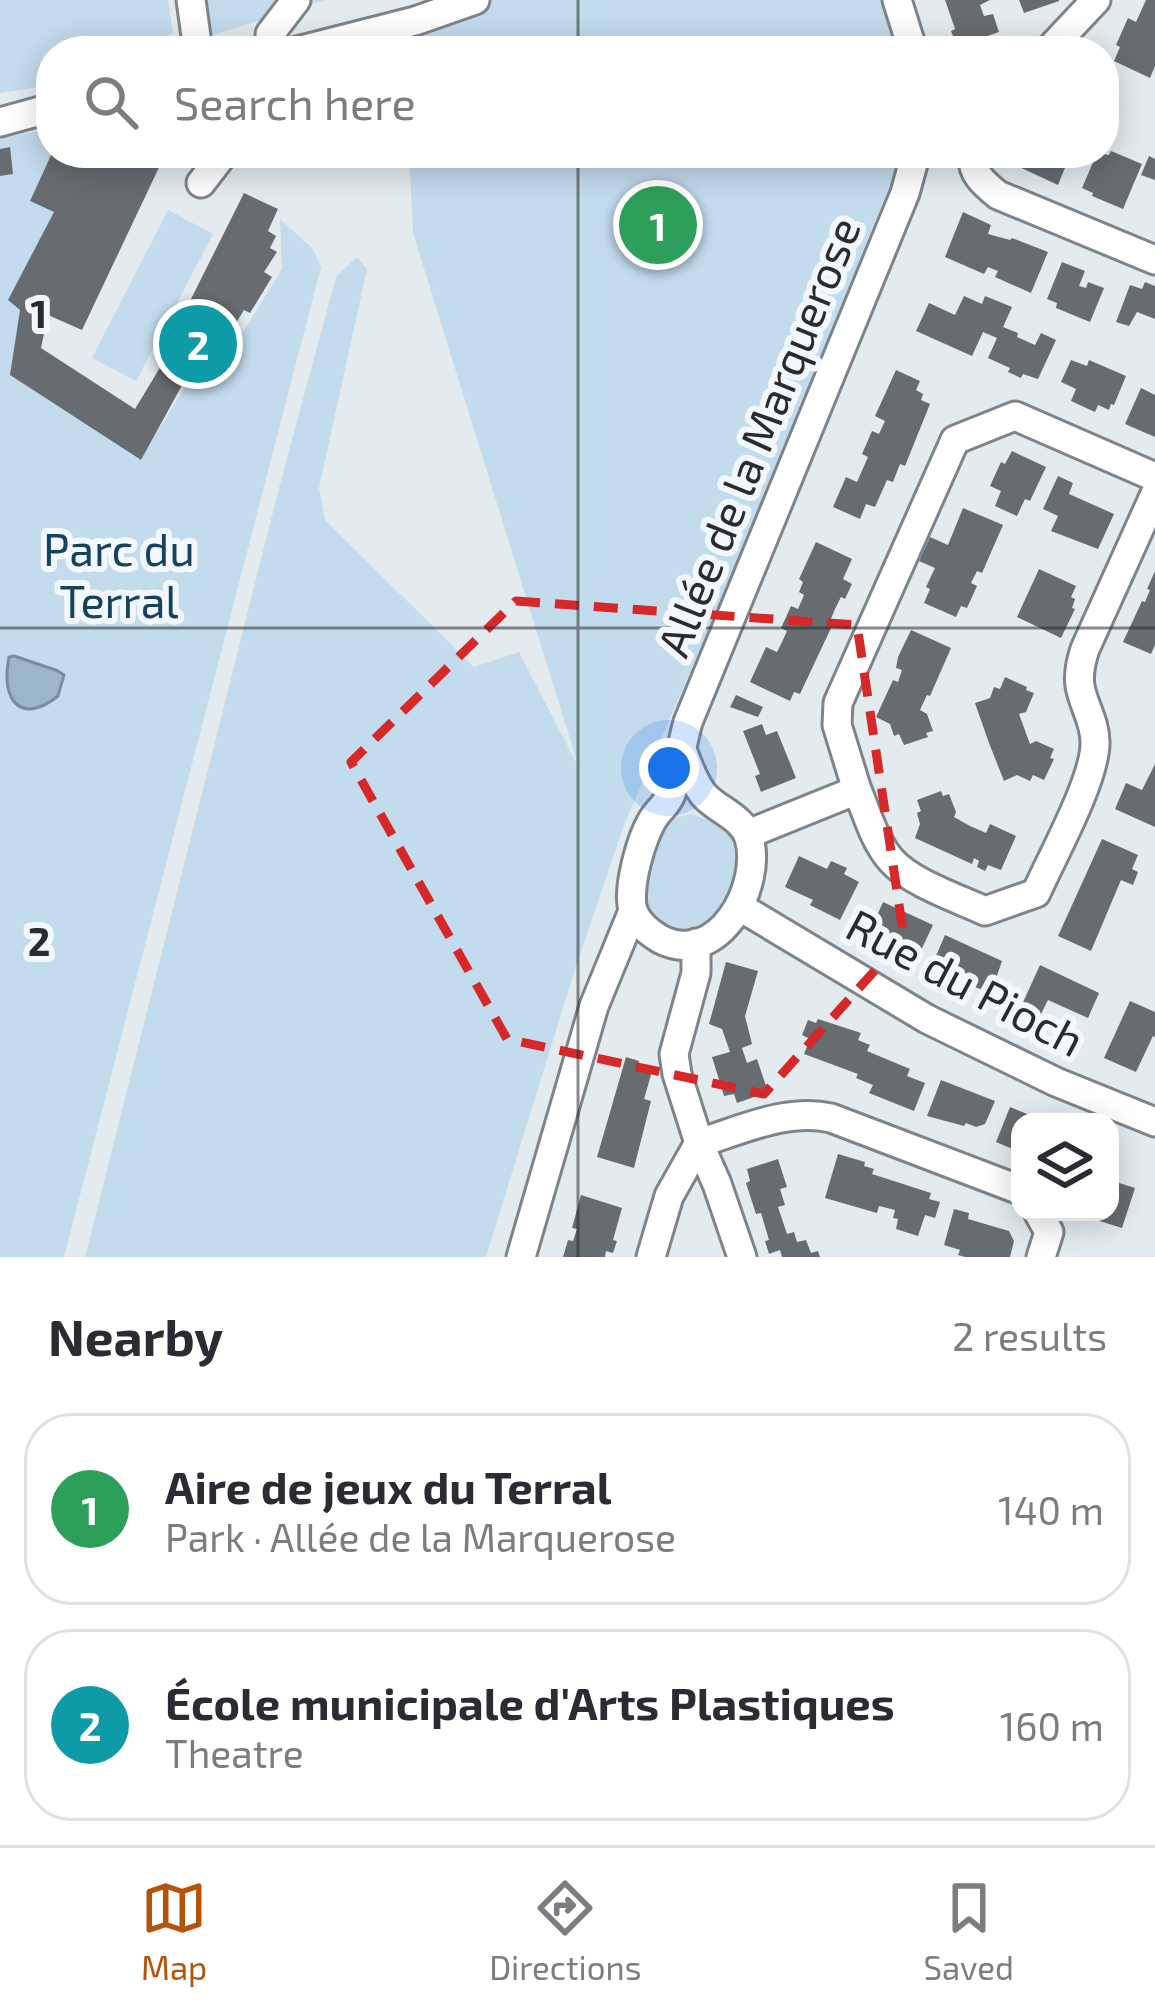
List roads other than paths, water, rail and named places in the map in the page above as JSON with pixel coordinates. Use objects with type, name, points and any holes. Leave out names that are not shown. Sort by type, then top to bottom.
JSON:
[{"type":"street","points":[[191,0],[195,36]]},
{"type":"street","points":[[270,36],[296,0]]},
{"type":"street","points":[[356,36],[475,0]]},
{"type":"street","points":[[896,0],[908,36]]},
{"type":"street","points":[[1060,36],[1087,4]]},
{"type":"street","points":[[0,122],[36,112]]},
{"type":"street","points":[[201,183],[212,168]]},
{"type":"street","name":"Allée de la Marquerose","points":[[665,806],[688,722],[912,168]]},
{"type":"street","points":[[976,168],[979,179],[998,195],[1155,260]]},
{"type":"street","points":[[1155,477],[1015,416],[955,440],[838,703],[837,725],[857,790],[880,845],[908,875],[985,911],[1036,893],[1090,773],[1096,744],[1080,690],[1085,649],[1155,494]]},
{"type":"street","points":[[608,971],[631,955],[724,928],[740,907],[750,876],[748,834],[703,793],[682,752]]},
{"type":"street","points":[[748,834],[857,790]]},
{"type":"street","points":[[521,1257],[594,1006],[633,911],[634,873],[645,835],[665,806],[714,804]]},
{"type":"street","name":"Rue du Pioch","points":[[740,907],[927,1019],[1057,1082],[1155,1122]]},
{"type":"street","points":[[633,911],[649,932],[681,943],[696,973],[674,1054],[677,1074],[742,1257]]},
{"type":"street","points":[[651,1257],[669,1196],[699,1143],[794,1114],[831,1118],[1011,1187]]},
{"type":"street","points":[[1041,1257],[1048,1232],[1042,1221]]},
{"type":"place","name":"Aire de jeux du Terral","points":[[658,225]]},
{"type":"place","name":"École municipale d'Arts Plastiques","points":[[198,344]]},
{"type":"park label","name":"Parc du Terral","points":[[119,576]]}]
